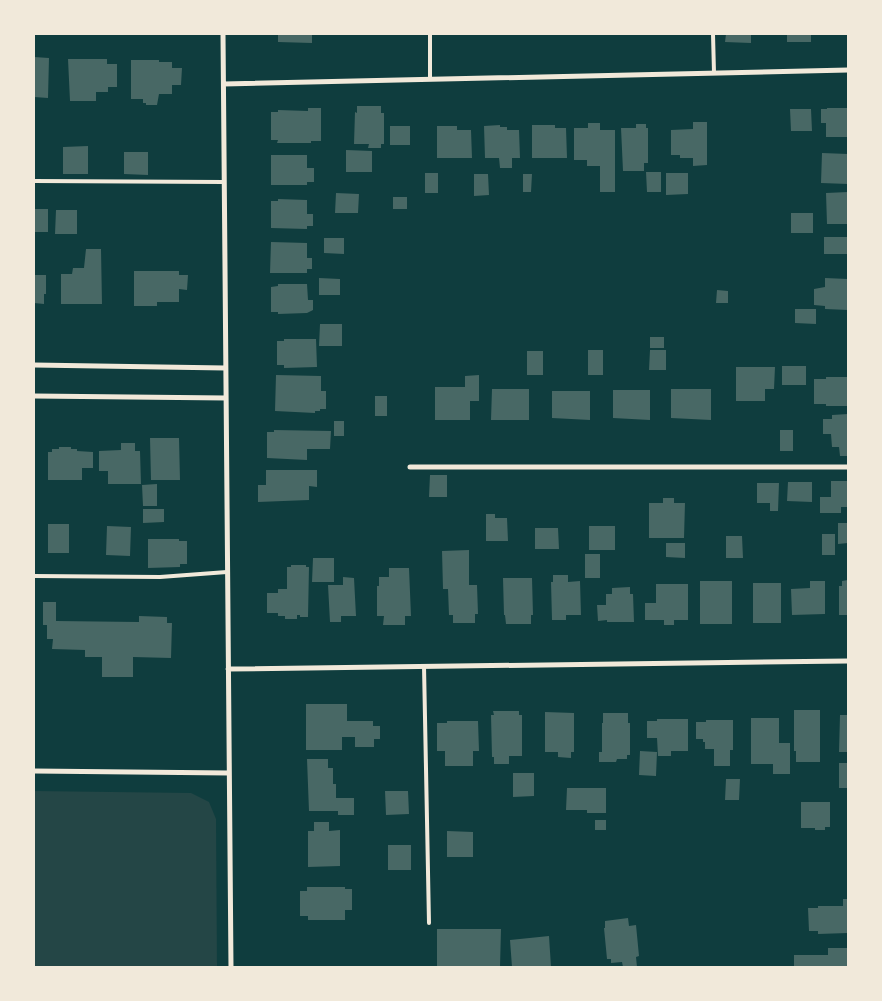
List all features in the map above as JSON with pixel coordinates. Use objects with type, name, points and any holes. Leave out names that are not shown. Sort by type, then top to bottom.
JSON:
[{"type":"street","points":[[223,34],[231,967]]},
{"type":"street","points":[[224,84],[848,70]]},
{"type":"street","points":[[34,365],[225,368]]},
{"type":"street","points":[[34,396],[226,398]]},
{"type":"street","points":[[410,467],[848,467]]},
{"type":"street","points":[[228,669],[848,662]]},
{"type":"street","points":[[34,771],[229,773]]},
{"type":"lane","points":[[430,34],[430,79]]},
{"type":"lane","points":[[713,34],[714,73]]},
{"type":"lane","points":[[34,181],[224,182]]},
{"type":"lane","points":[[34,576],[160,577],[227,572]]},
{"type":"lane","points":[[424,666],[429,924]]},
{"type":"shaded area","points":[[34,791],[191,793],[209,802],[216,819],[217,967],[34,967]]},
{"type":"building","points":[[278,34],[312,34],[312,43],[278,42]]},
{"type":"building","points":[[726,34],[751,34],[751,43],[725,42]]},
{"type":"building","points":[[787,34],[811,34],[811,42],[787,42]]},
{"type":"building","points":[[34,57],[49,58],[48,98],[34,97]]},
{"type":"building","points":[[68,59],[107,59],[107,64],[117,64],[117,87],[108,87],[108,92],[96,92],[96,101],[70,101]]},
{"type":"building","points":[[131,60],[172,62],[172,68],[182,68],[181,85],[172,85],[172,94],[159,94],[157,105],[146,105],[146,103],[143,103],[143,99],[131,99]]},
{"type":"building","points":[[357,106],[381,106],[381,113],[384,113],[384,144],[381,144],[381,148],[368,148],[369,144],[354,144],[355,112],[357,113]]},
{"type":"building","points":[[308,108],[321,108],[321,141],[311,141],[311,143],[277,143],[278,140],[271,140],[271,112],[278,112],[278,110],[308,111]]},
{"type":"building","points":[[848,108],[848,137],[826,137],[826,123],[821,123],[821,109]]},
{"type":"building","points":[[790,109],[811,109],[812,131],[791,131]]},
{"type":"building","points":[[693,122],[707,122],[707,165],[693,166],[693,158],[680,158],[680,155],[671,155],[671,130],[693,129]]},
{"type":"building","points":[[588,123],[600,123],[600,130],[615,130],[615,192],[600,192],[600,166],[587,166],[587,160],[574,160],[574,128],[588,128]]},
{"type":"building","points":[[636,124],[646,124],[646,128],[648,128],[648,163],[644,163],[644,171],[623,171],[621,128],[636,128]]},
{"type":"building","points":[[500,125],[500,127],[507,127],[507,130],[519,130],[520,158],[512,158],[512,168],[500,168],[499,158],[485,158],[484,126]]},
{"type":"building","points":[[532,125],[555,125],[555,128],[566,128],[567,158],[532,158]]},
{"type":"building","points":[[390,126],[410,126],[410,145],[390,145]]},
{"type":"building","points":[[437,126],[457,126],[457,130],[471,130],[472,158],[437,158]]},
{"type":"building","points":[[88,146],[88,174],[63,174],[63,147]]},
{"type":"building","points":[[346,150],[372,151],[372,172],[346,172]]},
{"type":"building","points":[[124,152],[148,152],[148,175],[124,174]]},
{"type":"building","points":[[822,153],[848,154],[848,184],[821,183]]},
{"type":"building","points":[[271,155],[307,155],[307,168],[314,168],[314,182],[307,182],[307,185],[271,185]]},
{"type":"building","points":[[646,172],[661,172],[661,192],[647,192]]},
{"type":"building","points":[[425,173],[438,173],[438,193],[425,193]]},
{"type":"building","points":[[666,173],[688,173],[688,194],[666,195]]},
{"type":"building","points":[[474,174],[488,174],[489,195],[474,196]]},
{"type":"building","points":[[523,174],[532,174],[531,192],[523,192]]},
{"type":"building","points":[[848,192],[848,224],[827,224],[826,193]]},
{"type":"building","points":[[336,193],[359,194],[358,213],[335,213]]},
{"type":"building","points":[[393,197],[407,197],[407,209],[393,209]]},
{"type":"building","points":[[278,199],[307,200],[307,214],[313,214],[313,226],[307,226],[307,229],[271,228],[271,201],[278,201]]},
{"type":"building","points":[[34,209],[48,209],[48,232],[34,232]]},
{"type":"building","points":[[56,210],[77,210],[77,234],[55,234]]},
{"type":"building","points":[[791,213],[813,213],[813,233],[791,233]]},
{"type":"building","points":[[824,237],[848,237],[848,254],[824,254]]},
{"type":"building","points":[[324,238],[344,238],[344,254],[324,253]]},
{"type":"building","points":[[271,242],[307,243],[307,258],[312,258],[312,269],[307,269],[307,273],[270,273]]},
{"type":"building","points":[[86,249],[101,249],[102,304],[61,304],[61,274],[72,274],[73,268],[84,268]]},
{"type":"building","points":[[134,271],[179,271],[179,275],[188,275],[187,290],[179,289],[179,302],[157,302],[157,306],[134,306]]},
{"type":"building","points":[[34,275],[46,275],[44,304],[34,303]]},
{"type":"building","points":[[319,278],[340,279],[340,295],[319,295]]},
{"type":"building","points":[[825,278],[848,279],[848,310],[825,309],[825,306],[814,305],[814,289],[825,287]]},
{"type":"building","points":[[278,284],[307,284],[308,300],[313,300],[313,310],[307,313],[278,314],[278,312],[271,312],[271,287],[278,286]]},
{"type":"building","points":[[717,290],[728,291],[728,303],[716,303]]},
{"type":"building","points":[[795,309],[816,309],[816,324],[795,323]]},
{"type":"building","points":[[320,324],[342,324],[342,346],[319,346]]},
{"type":"building","points":[[650,337],[664,337],[664,348],[650,348]]},
{"type":"building","points":[[284,339],[316,339],[317,367],[284,368],[284,365],[277,365],[277,341],[284,341]]},
{"type":"building","points":[[588,350],[603,350],[603,375],[588,375]]},
{"type":"building","points":[[650,350],[666,350],[666,370],[649,370]]},
{"type":"building","points":[[527,351],[543,351],[543,375],[527,375]]},
{"type":"building","points":[[782,366],[806,366],[806,385],[782,385]]},
{"type":"building","points":[[736,367],[775,367],[774,389],[765,389],[765,401],[736,401]]},
{"type":"building","points":[[276,375],[321,376],[321,391],[326,391],[326,409],[320,409],[320,411],[315,411],[315,413],[275,411]]},
{"type":"building","points":[[479,375],[479,401],[470,401],[470,420],[435,420],[435,387],[465,387],[465,376]]},
{"type":"building","points":[[826,377],[848,377],[848,406],[814,404],[814,379],[826,379]]},
{"type":"building","points":[[492,389],[529,389],[529,420],[491,420]]},
{"type":"building","points":[[671,389],[711,389],[711,420],[671,418]]},
{"type":"building","points":[[613,390],[650,390],[650,420],[613,418]]},
{"type":"building","points":[[552,391],[590,391],[590,420],[552,418]]},
{"type":"building","points":[[375,396],[387,396],[387,416],[375,416]]},
{"type":"building","points":[[848,414],[848,456],[840,456],[839,447],[832,447],[831,434],[823,434],[823,419],[832,419],[832,415]]},
{"type":"building","points":[[334,421],[344,421],[344,436],[334,436]]},
{"type":"building","points":[[274,430],[331,431],[330,449],[307,449],[307,460],[267,458],[267,432],[274,432]]},
{"type":"building","points":[[780,430],[793,430],[793,451],[780,451]]},
{"type":"building","points":[[150,438],[179,438],[180,480],[151,480]]},
{"type":"building","points":[[121,443],[135,443],[135,451],[140,451],[141,484],[108,484],[108,471],[99,471],[99,451],[121,450]]},
{"type":"building","points":[[59,447],[71,447],[71,449],[77,449],[77,451],[93,452],[93,468],[82,468],[82,480],[48,480],[48,452],[52,452],[52,449],[59,449]]},
{"type":"building","points":[[266,470],[317,470],[317,487],[309,486],[309,500],[258,502],[258,485],[266,485]]},
{"type":"building","points":[[430,475],[447,475],[447,497],[429,497]]},
{"type":"building","points":[[831,481],[848,481],[848,507],[841,507],[841,513],[820,513],[820,497],[831,497]]},
{"type":"building","points":[[788,482],[812,482],[812,502],[787,501]]},
{"type":"building","points":[[757,483],[779,483],[778,511],[770,511],[770,503],[757,503]]},
{"type":"building","points":[[157,484],[157,506],[143,506],[142,485]]},
{"type":"building","points":[[663,498],[674,498],[674,503],[685,503],[684,538],[649,538],[649,503],[663,503]]},
{"type":"building","points":[[143,509],[164,509],[164,522],[143,523]]},
{"type":"building","points":[[486,514],[495,514],[495,518],[507,518],[508,541],[486,541]]},
{"type":"building","points":[[838,523],[848,523],[848,543],[838,544]]},
{"type":"building","points":[[48,524],[69,524],[69,553],[48,553]]},
{"type":"building","points":[[107,526],[131,527],[130,556],[106,555]]},
{"type":"building","points":[[589,526],[615,526],[615,550],[589,550]]},
{"type":"building","points":[[535,528],[558,528],[559,549],[535,549]]},
{"type":"building","points":[[822,534],[835,534],[835,555],[822,555]]},
{"type":"building","points":[[726,536],[742,536],[743,558],[726,558]]},
{"type":"building","points":[[148,539],[179,539],[179,541],[187,541],[187,564],[180,564],[180,567],[148,568]]},
{"type":"building","points":[[666,543],[685,543],[685,558],[666,557]]},
{"type":"building","points":[[469,550],[469,585],[477,585],[478,614],[475,614],[475,623],[453,623],[453,615],[449,615],[448,589],[443,589],[442,551]]},
{"type":"building","points":[[585,554],[600,554],[600,578],[585,578]]},
{"type":"building","points":[[313,558],[334,558],[334,582],[312,582]]},
{"type":"building","points":[[291,565],[306,565],[306,567],[309,567],[308,617],[297,615],[297,619],[285,619],[285,616],[278,616],[278,613],[267,613],[267,593],[278,593],[278,589],[287,589],[287,567],[291,567]]},
{"type":"building","points":[[389,568],[409,568],[411,616],[405,616],[405,625],[383,625],[384,616],[377,616],[377,586],[379,586],[379,577],[389,577]]},
{"type":"building","points":[[553,575],[568,575],[568,582],[580,581],[581,615],[566,615],[566,620],[552,620],[551,582],[553,582]]},
{"type":"building","points":[[343,577],[354,578],[356,616],[341,616],[341,622],[330,622],[328,585],[343,585]]},
{"type":"building","points":[[503,578],[532,578],[533,615],[531,615],[531,624],[506,624]]},
{"type":"building","points":[[848,580],[848,615],[839,615],[839,586],[842,586],[842,581]]},
{"type":"building","points":[[700,581],[732,581],[732,624],[700,624]]},
{"type":"building","points":[[810,581],[825,581],[825,614],[792,615],[791,589],[810,588]]},
{"type":"building","points":[[753,583],[781,583],[781,623],[753,623]]},
{"type":"building","points":[[656,584],[688,584],[688,620],[674,620],[674,625],[664,625],[664,620],[645,620],[645,603],[656,603]]},
{"type":"building","points":[[630,587],[630,594],[633,594],[634,622],[598,621],[597,605],[606,605],[606,594],[612,594],[612,588]]},
{"type":"building","points":[[43,602],[56,602],[56,621],[139,622],[139,616],[167,617],[167,623],[172,623],[171,658],[133,657],[133,677],[102,677],[102,657],[85,657],[85,650],[52,649],[53,639],[47,639],[47,625],[43,625]]},
{"type":"building","points":[[306,704],[347,704],[347,721],[373,721],[373,726],[380,726],[380,739],[374,739],[374,747],[355,747],[355,737],[342,737],[342,750],[306,750]]},
{"type":"building","points":[[794,710],[820,710],[820,762],[796,762],[796,751],[794,751]]},
{"type":"building","points":[[493,711],[519,711],[519,715],[522,715],[522,756],[509,756],[509,764],[494,764],[494,757],[492,757],[491,715],[494,715]]},
{"type":"building","points":[[545,712],[574,713],[574,752],[571,752],[571,758],[558,757],[558,752],[545,752]]},
{"type":"building","points":[[603,713],[628,713],[628,723],[630,723],[630,755],[627,755],[627,759],[617,759],[616,762],[599,762],[599,752],[602,752]]},
{"type":"building","points":[[840,715],[848,715],[848,752],[839,752]]},
{"type":"building","points":[[751,718],[779,718],[779,743],[790,743],[790,774],[773,774],[773,764],[751,764]]},
{"type":"building","points":[[657,719],[688,719],[688,751],[671,751],[671,756],[658,756],[657,738],[647,738],[647,721],[657,721]]},
{"type":"building","points":[[706,720],[733,720],[733,750],[730,750],[730,766],[714,766],[714,749],[705,749],[703,739],[696,739],[696,722],[706,722]]},
{"type":"building","points":[[447,721],[478,721],[479,751],[473,751],[473,766],[445,766],[445,751],[437,751],[437,723],[447,723]]},
{"type":"building","points":[[640,751],[657,752],[656,776],[639,775]]},
{"type":"building","points":[[307,759],[328,759],[328,768],[333,768],[333,784],[336,784],[336,798],[354,798],[354,815],[338,815],[338,811],[309,811]]},
{"type":"building","points":[[839,763],[848,763],[848,788],[839,788]]},
{"type":"building","points":[[513,773],[534,773],[534,796],[513,797]]},
{"type":"building","points":[[726,779],[740,779],[739,800],[725,800]]},
{"type":"building","points":[[567,788],[606,788],[606,813],[587,813],[587,810],[566,810]]},
{"type":"building","points":[[385,791],[408,791],[409,814],[386,815]]},
{"type":"building","points":[[801,802],[830,802],[830,827],[825,827],[825,830],[801,828]]},
{"type":"building","points":[[595,820],[606,820],[606,830],[595,830]]},
{"type":"building","points":[[314,822],[329,822],[329,831],[340,830],[340,866],[308,867],[308,831],[314,831]]},
{"type":"building","points":[[447,831],[473,832],[473,857],[447,857]]},
{"type":"building","points":[[388,845],[411,845],[411,870],[388,870]]},
{"type":"building","points":[[307,887],[345,887],[345,889],[352,889],[352,910],[345,910],[345,920],[308,920],[308,916],[300,916],[300,891],[307,891]]},
{"type":"building","points":[[843,899],[848,899],[848,933],[818,934],[818,931],[809,931],[808,908],[843,906]]},
{"type":"building","points":[[628,918],[629,926],[636,925],[639,956],[636,957],[637,967],[623,967],[622,962],[611,963],[611,959],[607,959],[605,921]]},
{"type":"building","points":[[437,929],[501,929],[500,967],[437,967]]},
{"type":"building","points":[[549,936],[551,967],[512,967],[510,940]]},
{"type":"building","points":[[828,948],[848,948],[848,967],[794,967],[794,955],[828,955]]}]
